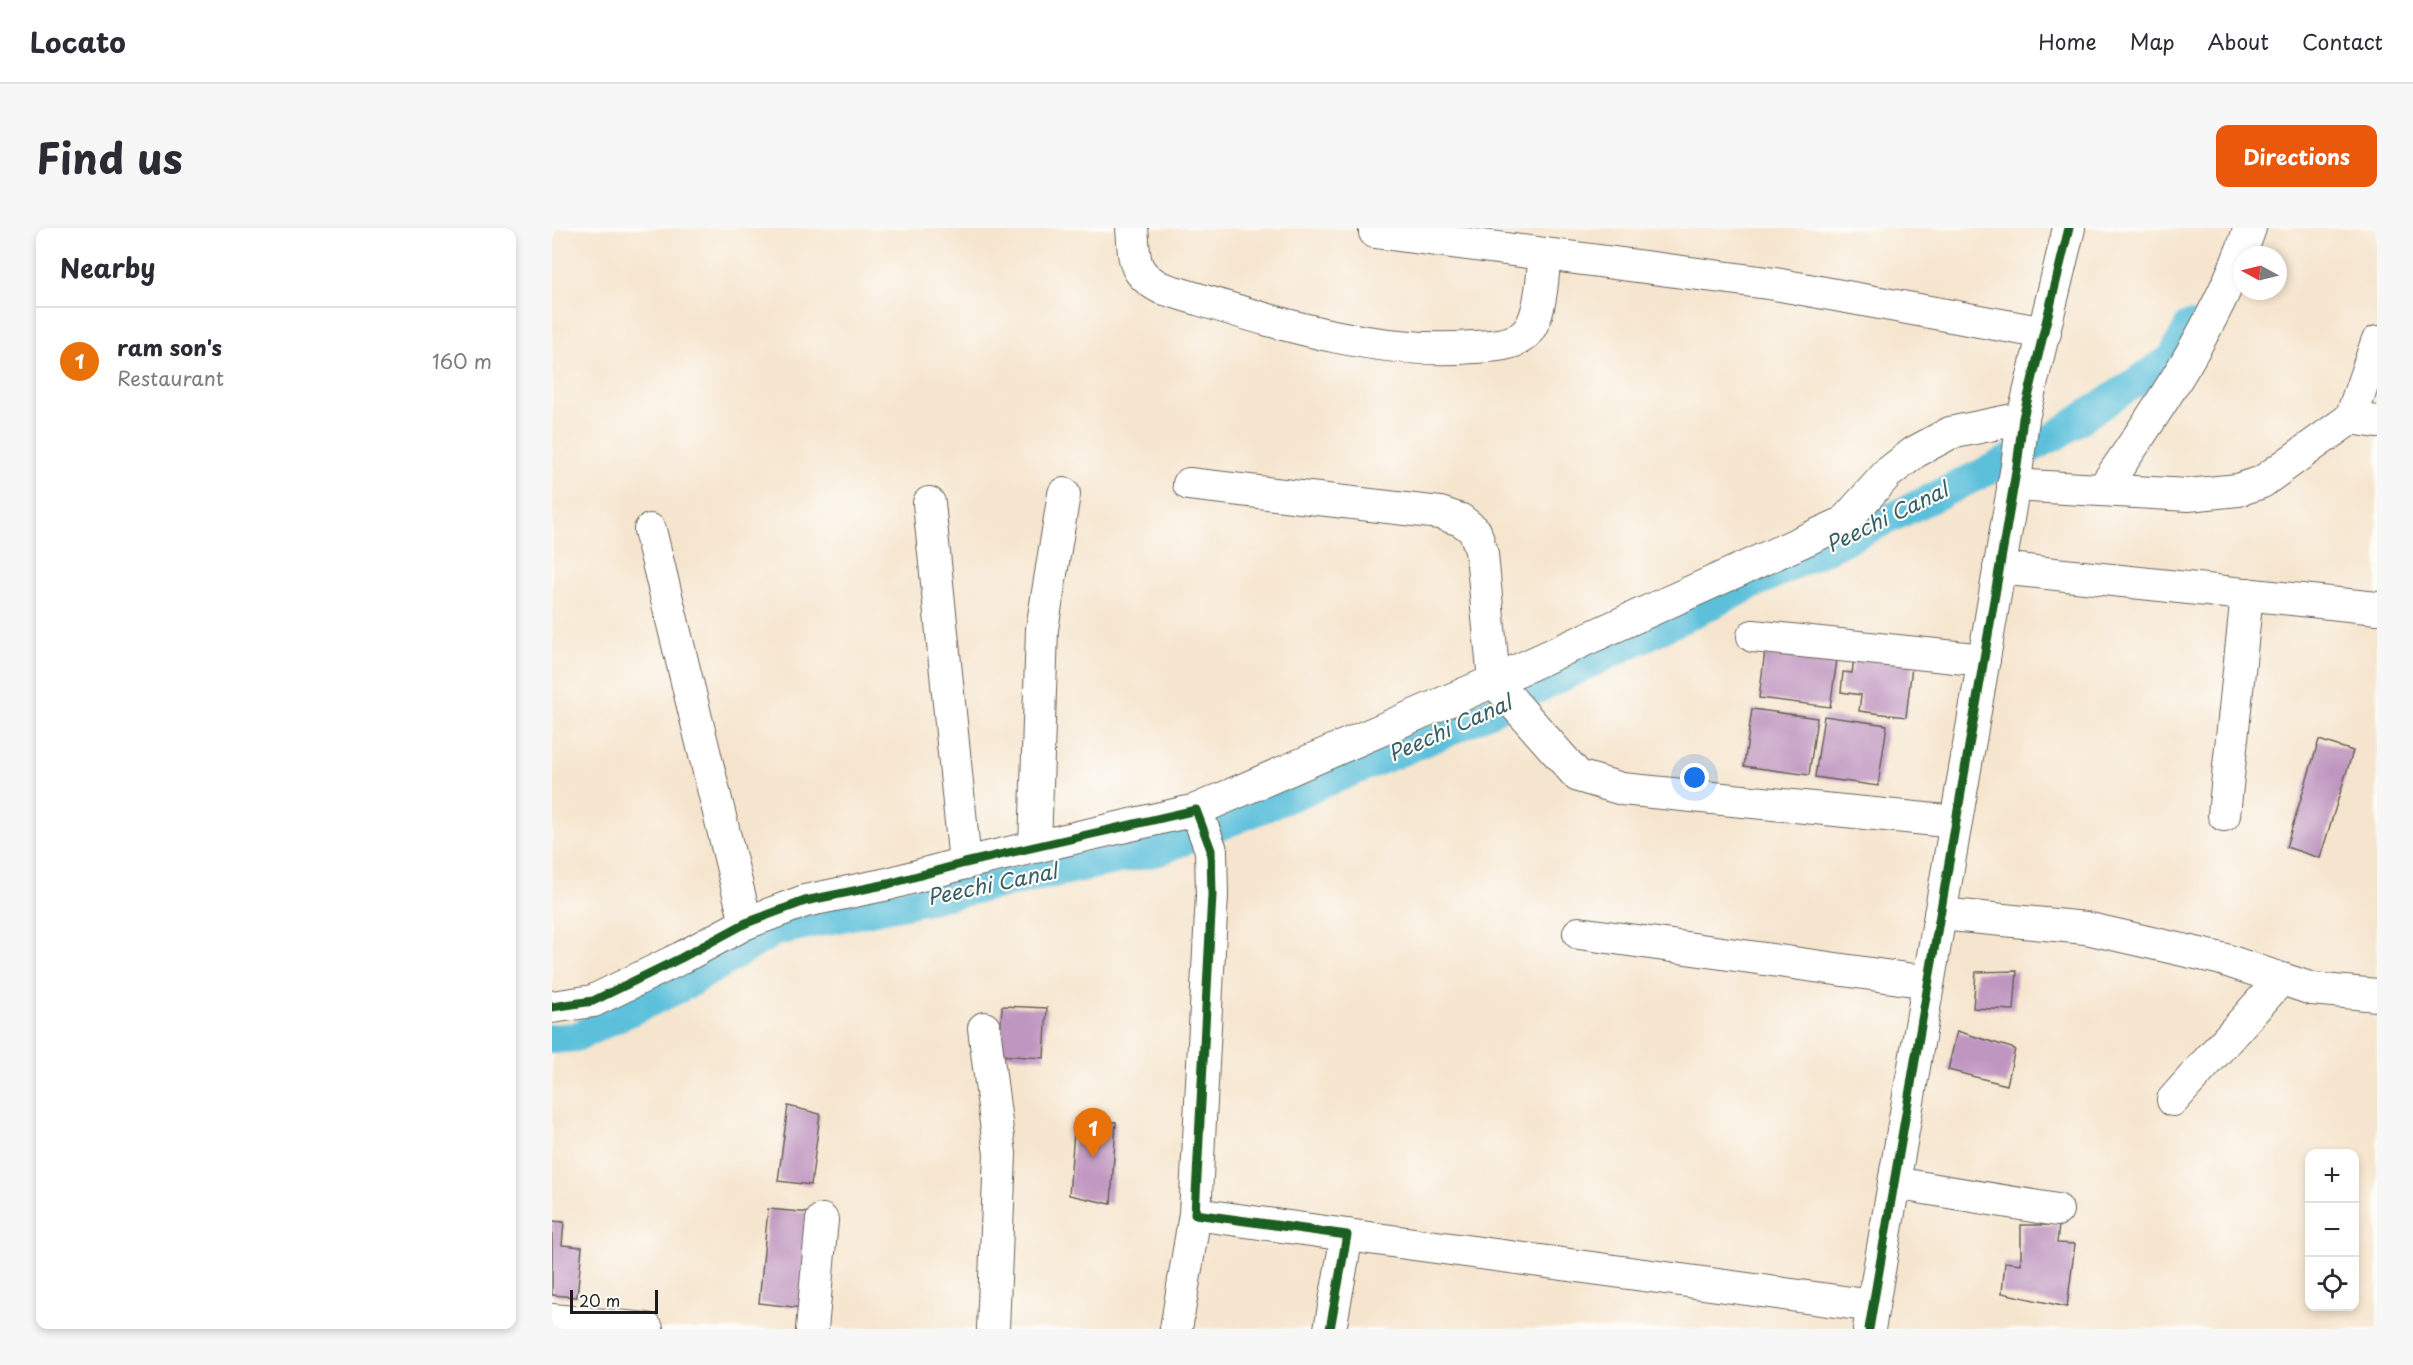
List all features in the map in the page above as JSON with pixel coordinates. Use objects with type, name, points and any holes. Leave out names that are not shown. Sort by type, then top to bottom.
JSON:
[{"type":"street","points":[[1132,228],[1136,263],[1145,279],[1161,288],[1345,339],[1406,347],[1462,348],[1501,345],[1523,336],[1536,316],[1545,254]]},
{"type":"street","points":[[1195,1214],[1347,1234],[1871,1317],[2018,452],[2069,228]]},
{"type":"street","points":[[2103,489],[2154,415],[2189,356],[2236,270],[2250,228]]},
{"type":"street","points":[[1375,232],[1775,284],[2045,333]]},
{"type":"street","points":[[552,1007],[592,1001],[681,958],[746,923],[805,901],[888,884],[964,863],[1035,847],[1198,815],[1843,523],[1888,473],[1915,452],[1950,433],[2018,452],[2103,489],[2188,495],[2238,490],[2262,482],[2364,420],[2377,342]]},
{"type":"street","points":[[1189,484],[1440,513],[1461,520],[1475,531],[1482,554],[1494,681],[1578,776],[1622,789],[1956,822]]},
{"type":"street","points":[[1035,847],[1042,629],[1064,494]]},
{"type":"street","points":[[929,502],[964,863]]},
{"type":"street","points":[[650,530],[746,923]]},
{"type":"street","points":[[1999,568],[2377,608]]},
{"type":"street","points":[[2224,815],[2247,594]]},
{"type":"street","points":[[1753,636],[1984,660]]},
{"type":"street","points":[[1176,1329],[1195,1214],[1212,895],[1211,850],[1198,815]]},
{"type":"street","points":[[1940,914],[2086,928],[2222,959],[2312,989],[2377,995]]},
{"type":"street","points":[[1579,933],[1928,982]]},
{"type":"street","points":[[2173,1100],[2281,979]]},
{"type":"street","points":[[984,1028],[1000,1154],[993,1329]]},
{"type":"street","points":[[1894,1183],[2057,1210]]},
{"type":"street","points":[[812,1329],[822,1220]]},
{"type":"street","points":[[1330,1329],[1347,1234]]},
{"type":"street","points":[[552,1320],[648,1329]]},
{"type":"building","points":[[1765,651],[1837,660],[1830,707],[1759,698]]},
{"type":"building","points":[[1855,651],[1913,658],[1906,717],[1859,711],[1861,695],[1841,692],[1843,672],[1852,673]]},
{"type":"building","points":[[1752,709],[1817,718],[1809,775],[1744,766]]},
{"type":"building","points":[[1824,716],[1887,725],[1878,786],[1815,777]]},
{"type":"building","points":[[2319,740],[2353,751],[2320,858],[2286,847]]},
{"type":"building","points":[[2017,971],[2014,1010],[1973,1008],[1976,972]]},
{"type":"building","points":[[1002,1006],[1047,1008],[1044,1058],[999,1055]]},
{"type":"building","points":[[1957,1031],[2015,1049],[2007,1085],[1948,1070]]},
{"type":"building","points":[[788,1106],[820,1114],[811,1185],[778,1181]]},
{"type":"building","points":[[1075,1119],[1116,1122],[1111,1204],[1069,1195]]},
{"type":"building","points":[[768,1209],[812,1213],[802,1308],[759,1303]]},
{"type":"building","points":[[552,1221],[564,1222],[562,1245],[582,1247],[577,1297],[552,1295]]},
{"type":"building","points":[[2021,1225],[2059,1225],[2057,1243],[2075,1244],[2067,1307],[2002,1293],[2005,1262],[2021,1264]]},
{"type":"waterway","name":"Peechi Canal","points":[[552,1039],[576,1037],[686,985],[775,931],[1158,851],[1448,732],[1973,478],[2055,436],[2172,358],[2189,326]]},
{"type":"cycle path","points":[[1869,1329],[2017,466],[2023,418],[2069,228]]},
{"type":"cycle path","points":[[552,1007],[593,1001],[746,923],[805,901],[888,884],[965,863],[1196,810],[1211,850],[1212,895],[1195,1214],[1347,1235],[1330,1329]]},
{"type":"place","name":"ram son's","points":[[1093,1158]]}]
